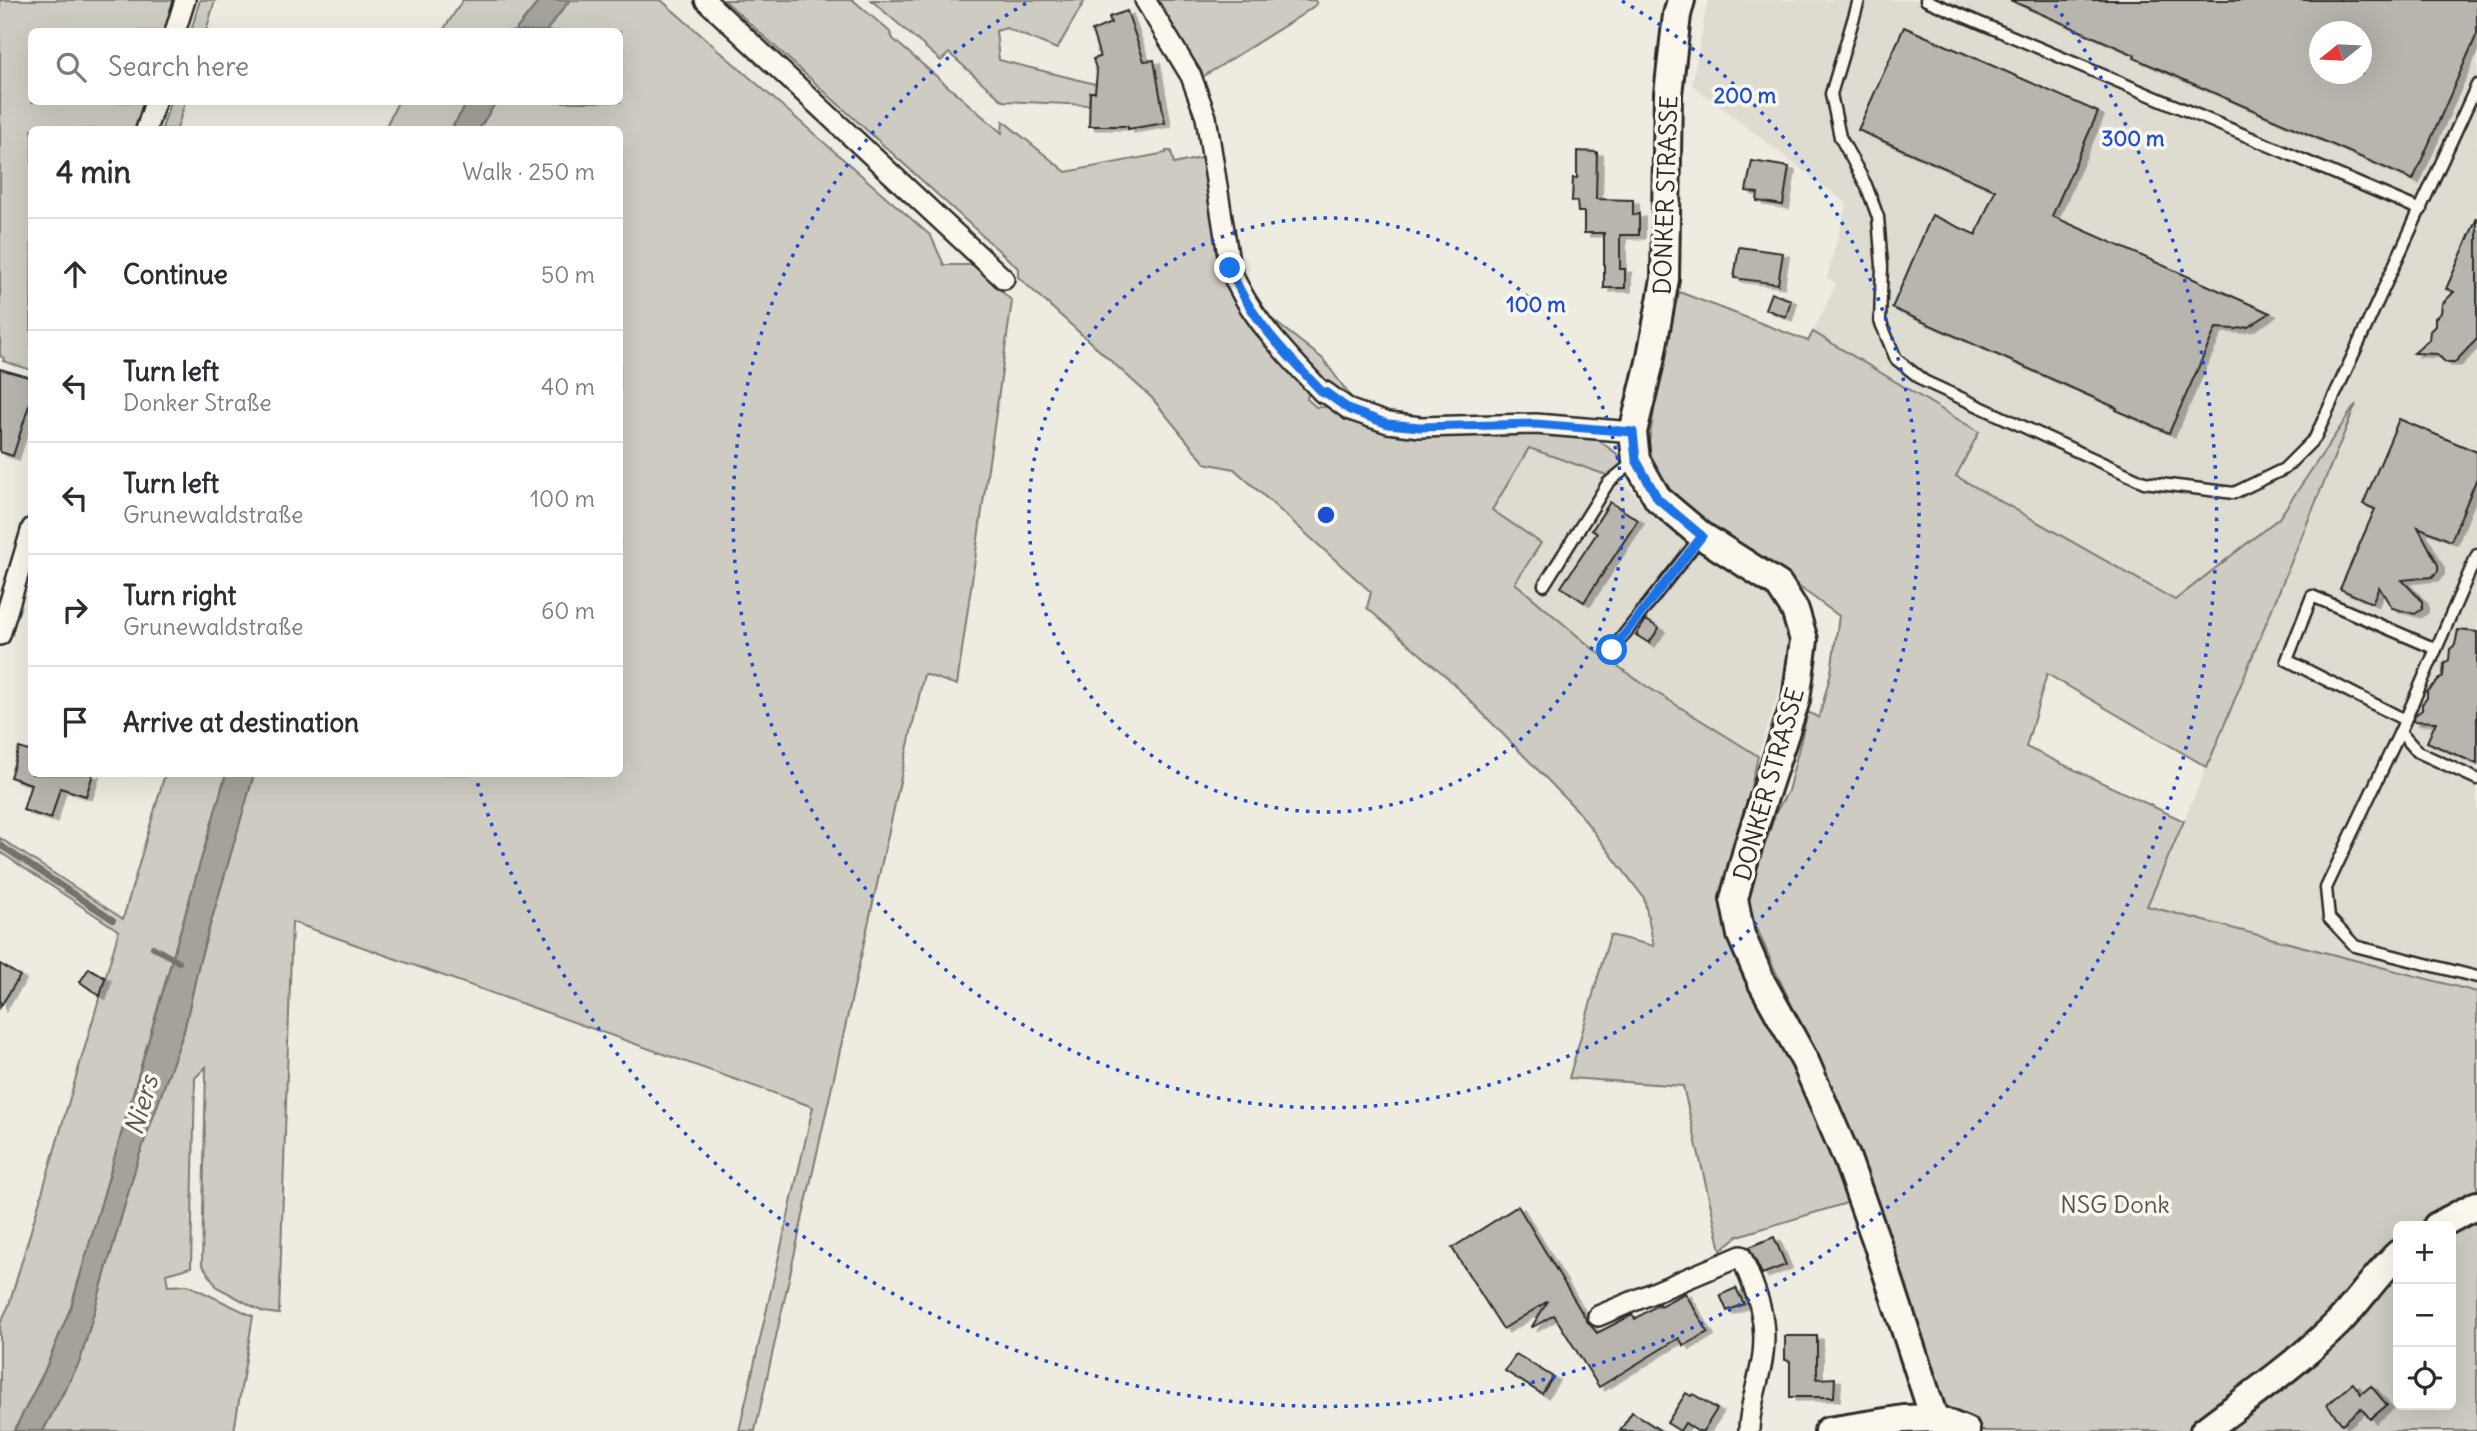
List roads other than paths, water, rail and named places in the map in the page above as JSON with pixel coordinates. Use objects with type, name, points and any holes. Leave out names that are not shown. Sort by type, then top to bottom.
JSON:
[{"type":"street","points":[[176,28],[185,0]]},
{"type":"street","points":[[705,0],[1004,279]]},
{"type":"street","points":[[1145,0],[1192,76],[1206,117],[1230,268],[1238,289],[1257,316],[1323,393],[1350,410],[1388,424],[1420,427],[1536,424],[1633,432]]},
{"type":"street","name":"DONKER STRASSE","points":[[1681,0],[1668,94],[1665,279],[1650,362],[1633,432],[1636,460],[1658,499],[1702,536],[1779,585],[1795,610],[1804,640],[1796,700],[1748,846],[1734,899],[1741,935],[1762,983],[1805,1061],[1846,1156],[1934,1418]]},
{"type":"street","points":[[147,126],[154,105]]},
{"type":"street","points":[[0,635],[28,541]]},
{"type":"street","points":[[2447,1221],[2477,1205]]},
{"type":"street","points":[[1598,1316],[1741,1256],[1759,1295],[1765,1326],[1763,1359],[1749,1431]]},
{"type":"street","points":[[2204,1431],[2292,1365],[2339,1321],[2393,1259]]},
{"type":"street","points":[[1828,1431],[1904,1419],[1934,1418],[1966,1431]]},
{"type":"lane","points":[[1859,0],[1831,94],[1840,137],[1866,185],[1878,216],[1882,266],[1880,321],[1896,359],[1924,381],[2144,482],[2234,493],[2284,469],[2315,438],[2477,85]]},
{"type":"lane","points":[[1926,0],[2421,210]]},
{"type":"lane","points":[[1544,586],[1608,483],[1636,460]]},
{"type":"lane","points":[[1612,650],[1702,536]]},
{"type":"lane","points":[[2477,555],[2400,732],[2326,888],[2329,918],[2355,946],[2477,977]]},
{"type":"lane","points":[[2405,720],[2287,660],[2312,596],[2436,649]]},
{"type":"lane","points":[[2400,732],[2418,752],[2477,779]]},
{"type":"water","points":[[540,0],[570,0],[548,28],[517,28]]},
{"type":"water","points":[[466,105],[494,105],[481,126],[453,126]]},
{"type":"water","name":"Niers","points":[[225,777],[253,777],[199,963],[184,1031],[137,1162],[80,1361],[43,1431],[14,1431],[45,1370],[71,1307]]},
{"type":"waterway","points":[[0,845],[113,920]]},
{"type":"waterway","points":[[153,947],[179,962]]},
{"type":"park label","name":"NSG Donk","points":[[2115,1204]]}]
